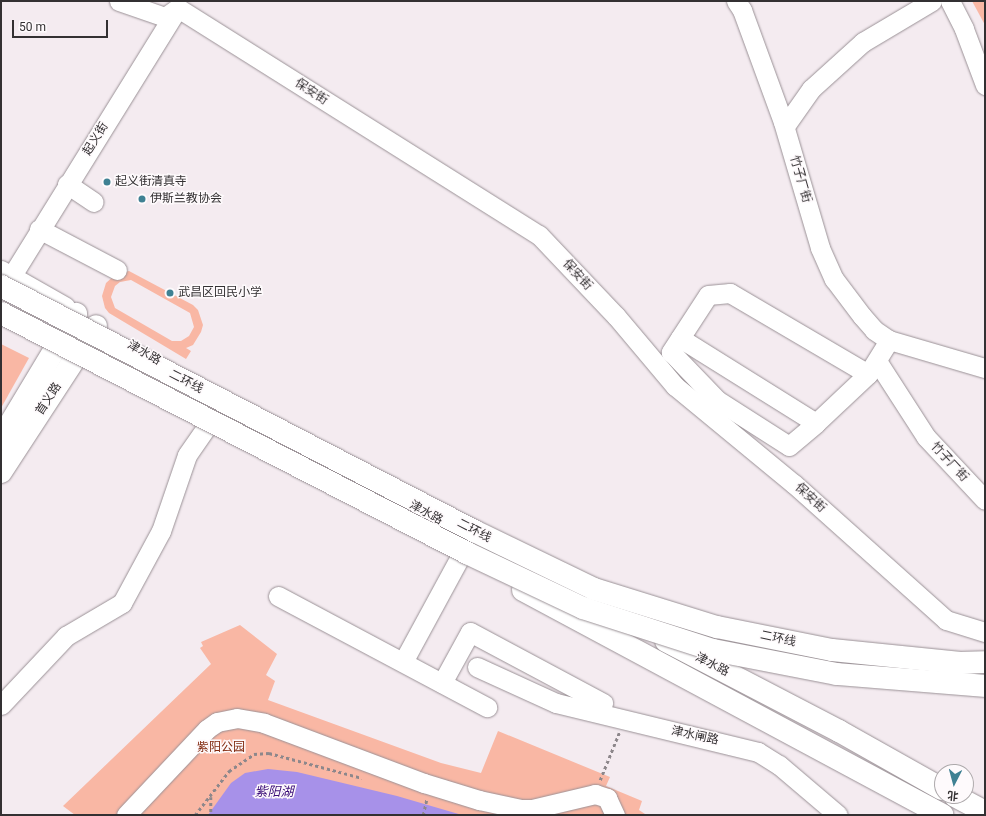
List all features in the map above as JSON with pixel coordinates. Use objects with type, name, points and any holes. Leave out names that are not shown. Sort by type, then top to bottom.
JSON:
[{"type":"main road","name":"津水路","points":[[4,278],[76,314],[495,551],[839,731],[934,784]]},
{"type":"main road","name":"二环线","points":[[4,278],[467,528],[594,589],[717,627],[832,650],[960,663],[985,662]]},
{"type":"main road","name":"津水路","points":[[1,305],[82,347],[730,703],[943,815]]},
{"type":"main road","name":"二环线","points":[[1,313],[467,554],[583,608],[713,650],[845,675],[985,686]]},
{"type":"main road","name":"首义路","points":[[1,439],[61,336],[76,314]]},
{"type":"main road","name":"首义路","points":[[1,472],[96,326]]},
{"type":"main road","points":[[970,804],[985,812]]},
{"type":"street","points":[[119,1],[165,17],[180,4]]},
{"type":"street","name":"竹子厂街","points":[[736,1],[742,10],[785,126],[820,248],[828,266],[862,316],[874,330],[889,340],[985,368]]},
{"type":"street","points":[[785,126],[810,89],[863,42],[932,1]]},
{"type":"street","points":[[950,1],[964,28],[985,85]]},
{"type":"street","points":[[964,1],[985,46]]},
{"type":"street","name":"起义街","points":[[4,278],[39,228],[180,4]]},
{"type":"street","name":"保安街","points":[[180,4],[539,235],[616,316],[674,386],[794,484],[946,620],[985,632]]},
{"type":"street","points":[[67,184],[94,202]]},
{"type":"street","points":[[39,228],[117,270]]},
{"type":"street","points":[[872,367],[730,293],[708,294],[671,352],[717,400],[789,446],[816,423],[872,367],[889,340]]},
{"type":"street","points":[[680,338],[816,423]]},
{"type":"street","name":"竹子厂街","points":[[872,367],[926,437],[985,500]]},
{"type":"street","points":[[1,705],[66,636],[122,603],[161,531],[187,455],[212,419]]},
{"type":"street","points":[[408,665],[465,558]]},
{"type":"street","points":[[278,596],[487,707]]},
{"type":"street","points":[[442,683],[470,632],[603,704]]},
{"type":"street","name":"津水闸路","points":[[477,667],[533,694],[556,703],[624,721],[758,752],[778,765],[838,815]]},
{"type":"street","points":[[126,815],[207,729],[229,719],[264,723],[424,783],[510,807],[544,808],[595,794],[607,798],[615,815]]},
{"type":"path","points":[[595,794],[624,721]]},
{"type":"path","points":[[195,815],[238,763],[261,752],[366,779]]},
{"type":"path","points":[[211,796],[211,815]]},
{"type":"path","points":[[423,815],[425,804]]},
{"type":"green space","points":[[972,1],[985,1],[985,25]]},
{"type":"green space","points":[[129,271],[193,305],[198,310],[203,325],[201,332],[193,345],[186,348],[191,351],[186,359],[109,313],[105,308],[102,296],[106,283],[116,274]],"holes":[[[131,280],[190,313],[194,327],[189,336],[181,341],[172,341],[115,308],[111,297],[115,286],[120,282]]]},
{"type":"green space","points":[[1,344],[29,358],[1,408]]},
{"type":"green space","name":"紫阳公园","points":[[240,625],[277,654],[266,675],[275,681],[268,700],[441,763],[481,773],[498,731],[610,777],[606,786],[642,801],[639,810],[645,814],[75,815],[63,806],[211,664],[200,648],[203,646],[201,642]]},
{"type":"water","name":"紫阳湖","points":[[268,769],[297,772],[397,796],[462,815],[208,815],[231,783],[245,773]]},
{"type":"place","name":"起义街清真寺","points":[[107,182]]},
{"type":"place","name":"伊斯兰教协会","points":[[142,199]]},
{"type":"place","name":"武昌区回民小学","points":[[170,293]]}]
